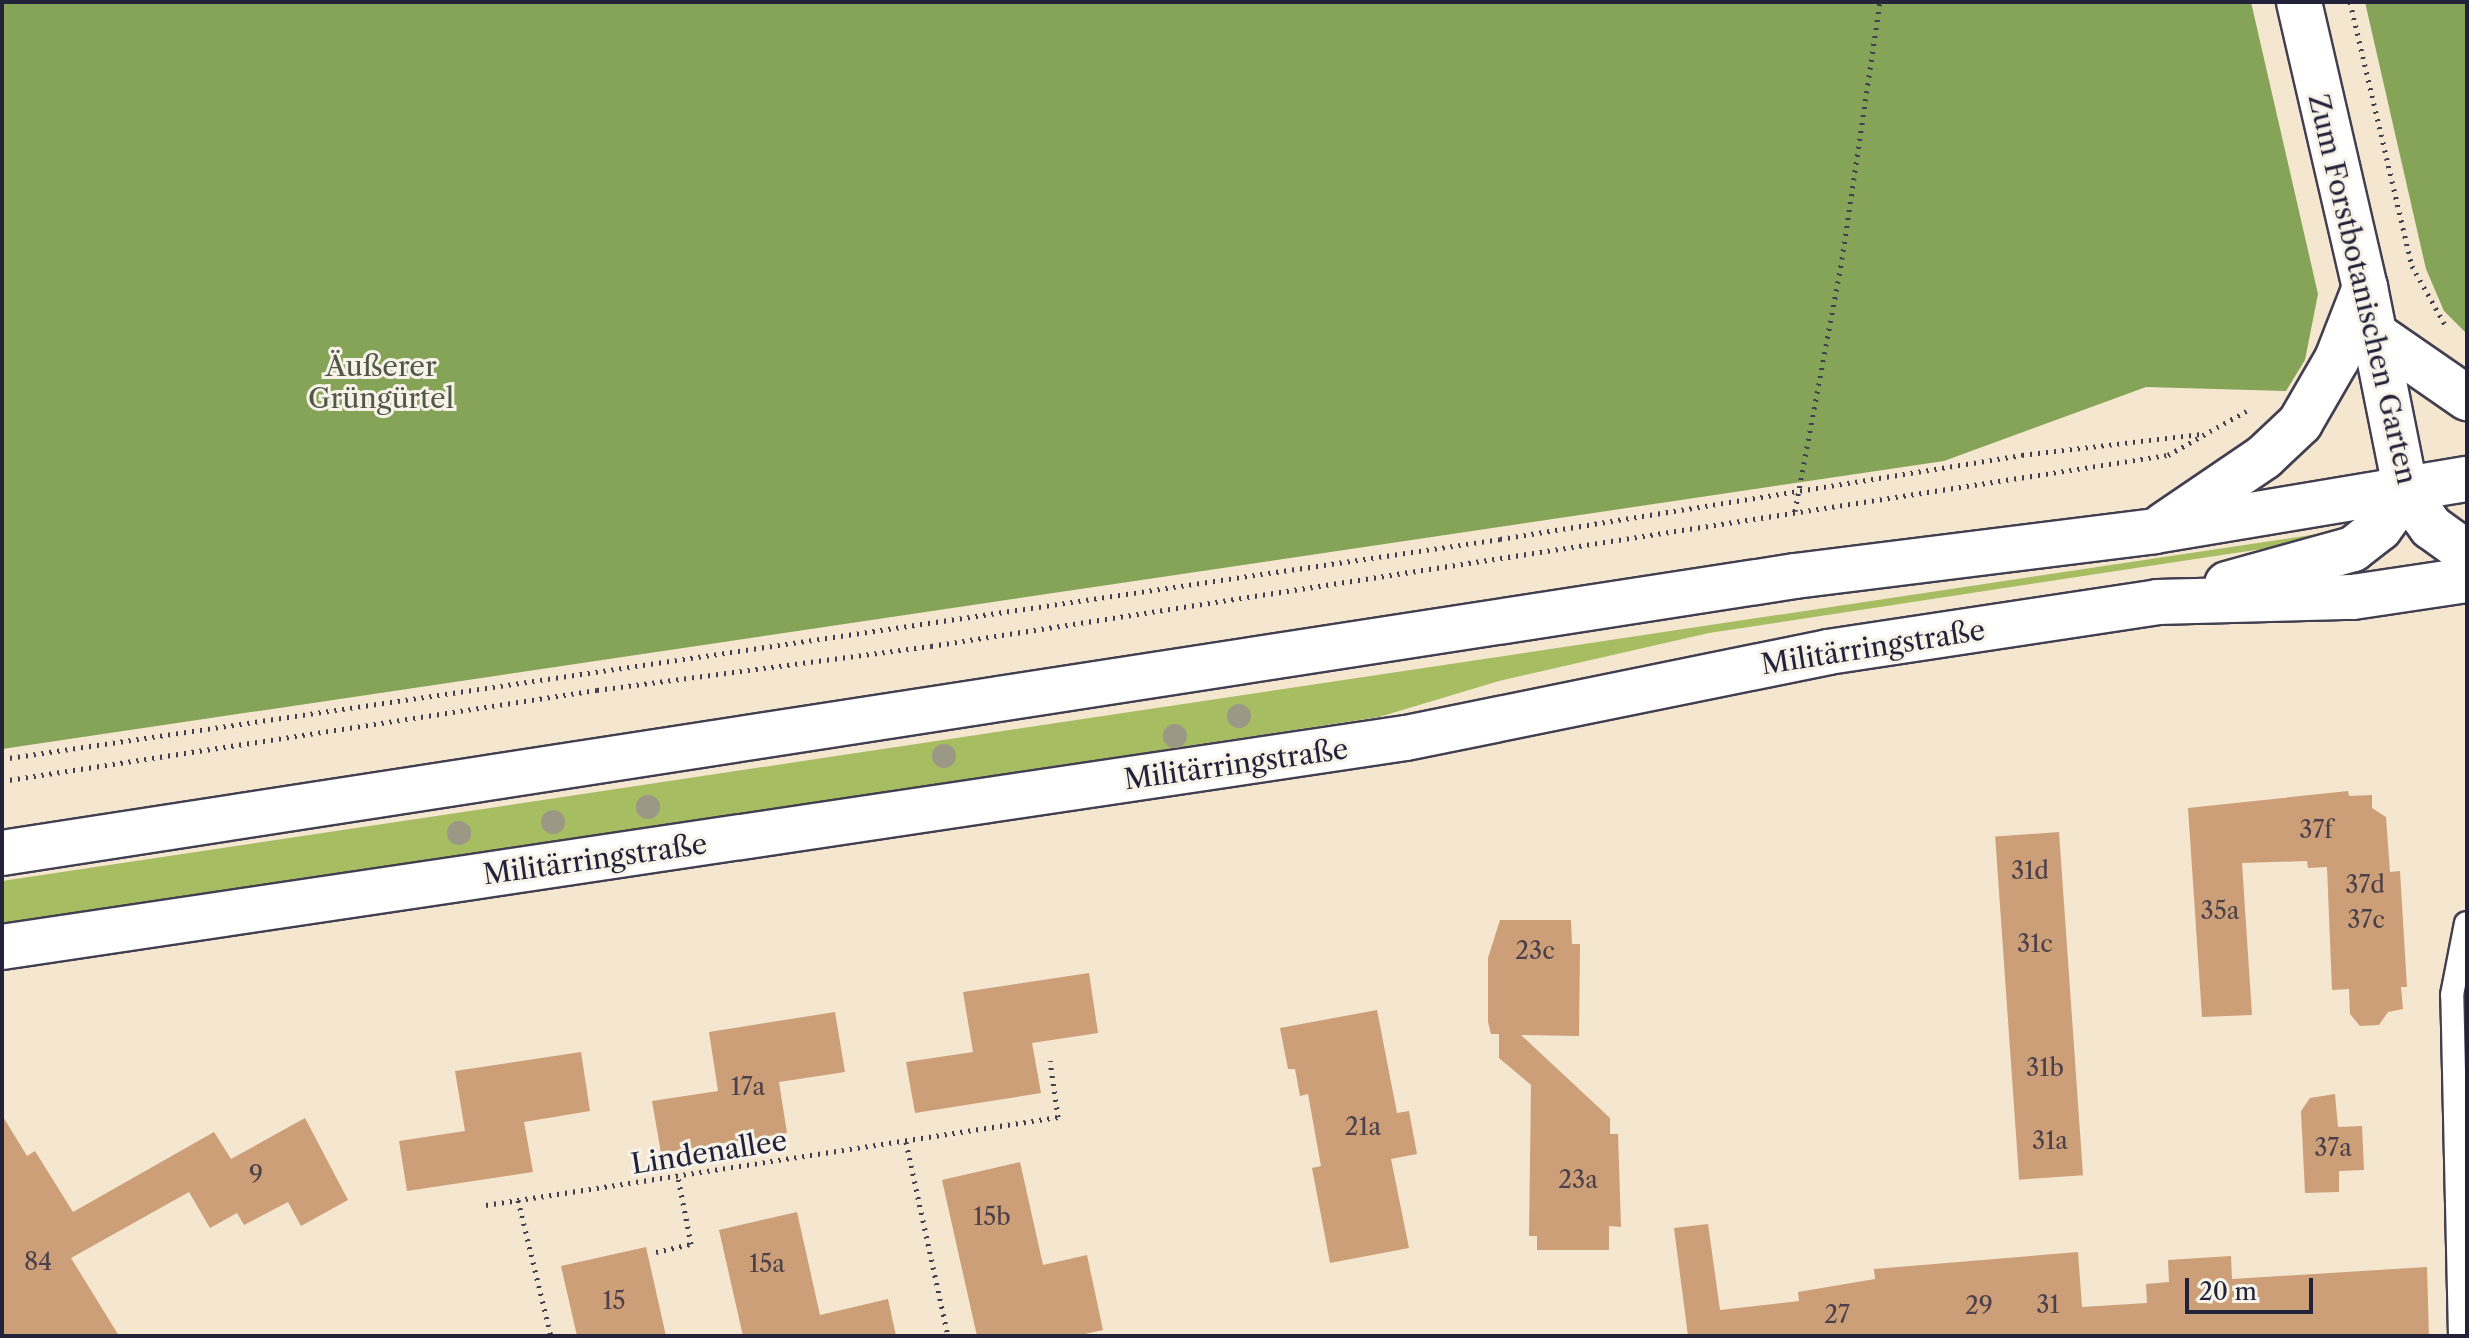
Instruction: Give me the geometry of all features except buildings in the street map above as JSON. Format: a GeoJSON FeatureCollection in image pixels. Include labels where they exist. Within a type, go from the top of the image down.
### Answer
{"type":"FeatureCollection","features":[{"type":"Feature","properties":{"kind":"main road","name":"Zum Forstbotanischen Garten"},"geometry":{"type":"LineString","coordinates":[[2299,2],[2376,335],[2406,492],[2431,527],[2467,553]]}},
{"type":"Feature","properties":{"kind":"main road"},"geometry":{"type":"LineString","coordinates":[[2155,531],[2264,457],[2300,423],[2337,359],[2365,287]]}},
{"type":"Feature","properties":{"kind":"main road"},"geometry":{"type":"LineString","coordinates":[[2376,335],[2467,398]]}},
{"type":"Feature","properties":{"kind":"main road"},"geometry":{"type":"LineString","coordinates":[[2,853],[1795,576],[2155,531],[2406,492],[2467,479]]}},
{"type":"Feature","properties":{"kind":"main road"},"geometry":{"type":"LineString","coordinates":[[2157,602],[2353,549],[2380,528],[2406,492]]}},
{"type":"Feature","properties":{"kind":"main road","name":"Militärringstraße"},"geometry":{"type":"LineString","coordinates":[[2,947],[1406,738],[1828,652],[2157,602],[2353,597],[2467,580]]}},
{"type":"Feature","properties":{"kind":"lane"},"geometry":{"type":"LineString","coordinates":[[2460,1336],[2452,995],[2466,923]]}},
{"type":"Feature","properties":{"kind":"path"},"geometry":{"type":"LineString","coordinates":[[1795,511],[1842,259],[1880,2]]}},
{"type":"Feature","properties":{"kind":"path"},"geometry":{"type":"LineString","coordinates":[[2350,2],[2412,266],[2454,338]]}},
{"type":"Feature","properties":{"kind":"path"},"geometry":{"type":"LineString","coordinates":[[2,759],[1799,491],[2022,455],[2207,433],[2168,455],[962,641],[597,690],[2,781]]}},
{"type":"Feature","properties":{"kind":"path","name":"Lindenallee"},"geometry":{"type":"LineString","coordinates":[[486,1205],[1058,1117],[1050,1061]]}},
{"type":"Feature","properties":{"kind":"path"},"geometry":{"type":"LineString","coordinates":[[906,1142],[948,1336]]}},
{"type":"Feature","properties":{"kind":"path"},"geometry":{"type":"LineString","coordinates":[[656,1252],[691,1244],[678,1177]]}},
{"type":"Feature","properties":{"kind":"path"},"geometry":{"type":"LineString","coordinates":[[518,1200],[551,1336]]}},
{"type":"Feature","properties":{"kind":"green space","name":"Äußerer Grüngürtel"},"geometry":{"type":"Polygon","coordinates":[[[2,2],[2251,2],[2318,294],[2305,360],[2286,391],[2146,387],[1944,461],[2,749],[2,2]]]}},
{"type":"Feature","properties":{"kind":"green space"},"geometry":{"type":"Polygon","coordinates":[[[2365,2],[2467,2],[2467,334],[2444,311],[2426,269],[2365,2]]]}},
{"type":"Feature","properties":{"kind":"green space"},"geometry":{"type":"Polygon","coordinates":[[[2338,531],[2340,537],[1709,633],[1499,681],[1379,717],[2,925],[2,881],[2338,531]]]}}]}
